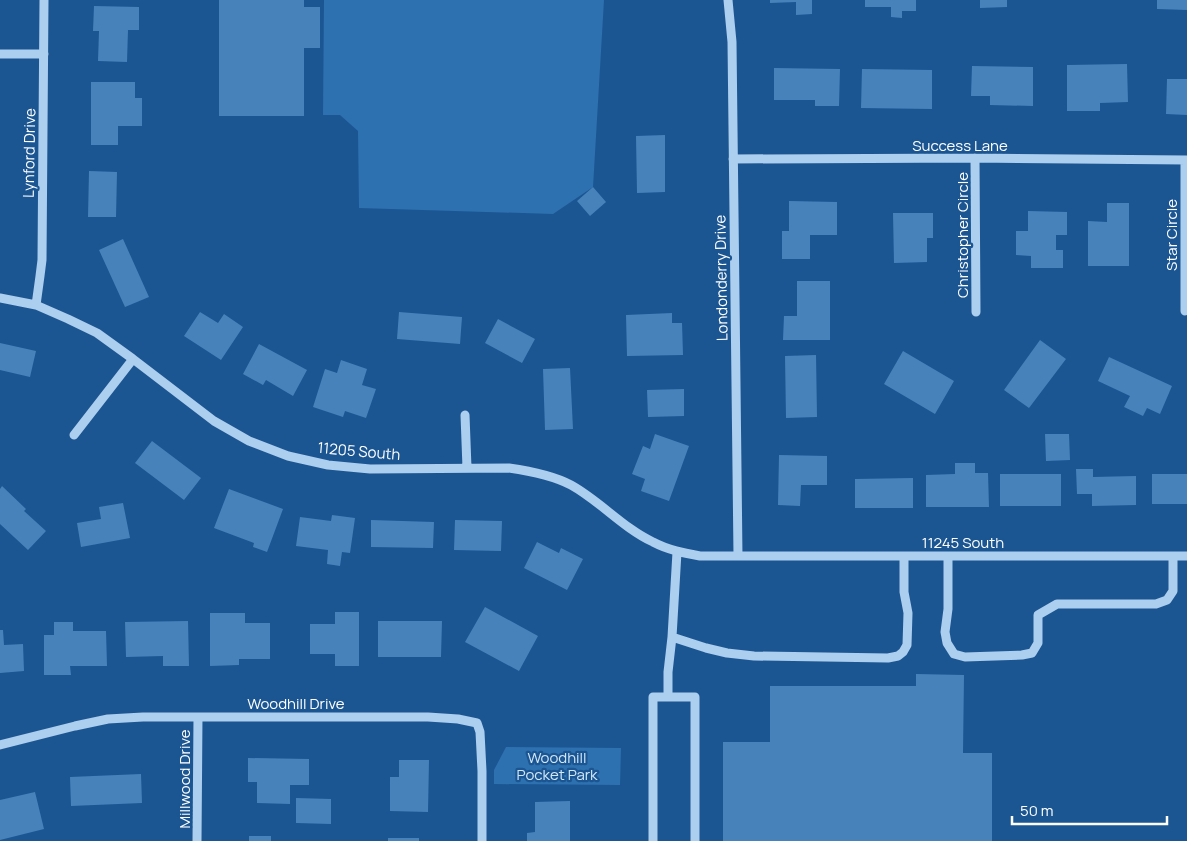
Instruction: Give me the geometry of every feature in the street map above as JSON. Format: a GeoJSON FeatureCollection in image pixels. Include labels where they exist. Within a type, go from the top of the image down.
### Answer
{"type":"FeatureCollection","features":[{"type":"Feature","properties":{"kind":"street","name":"Lynford Drive"},"geometry":{"type":"LineString","coordinates":[[36,305],[42,260],[44,0]]}},
{"type":"Feature","properties":{"kind":"street","name":"Londonderry Drive"},"geometry":{"type":"LineString","coordinates":[[728,0],[732,42],[738,556]]}},
{"type":"Feature","properties":{"kind":"street"},"geometry":{"type":"LineString","coordinates":[[0,54],[44,54]]}},
{"type":"Feature","properties":{"kind":"street","name":"Success Lane"},"geometry":{"type":"LineString","coordinates":[[734,159],[975,158],[1186,160]]}},
{"type":"Feature","properties":{"kind":"street","name":"Christopher Circle"},"geometry":{"type":"LineString","coordinates":[[975,158],[976,312]]}},
{"type":"Feature","properties":{"kind":"street","name":"Star Circle"},"geometry":{"type":"LineString","coordinates":[[1185,311],[1186,160]]}},
{"type":"Feature","properties":{"kind":"street","name":"11205 South"},"geometry":{"type":"LineString","coordinates":[[0,298],[36,305],[97,334],[134,359],[214,421],[249,441],[288,456],[328,465],[370,468],[509,468],[530,471],[551,476],[570,484],[652,542],[677,552],[700,556],[738,556]]}},
{"type":"Feature","properties":{"kind":"street"},"geometry":{"type":"LineString","coordinates":[[74,435],[134,359]]}},
{"type":"Feature","properties":{"kind":"street"},"geometry":{"type":"LineString","coordinates":[[465,415],[467,468]]}},
{"type":"Feature","properties":{"kind":"street"},"geometry":{"type":"LineString","coordinates":[[668,697],[668,672],[677,552]]}},
{"type":"Feature","properties":{"kind":"street","name":"11245 South"},"geometry":{"type":"LineString","coordinates":[[738,556],[1187,556]]}},
{"type":"Feature","properties":{"kind":"street"},"geometry":{"type":"LineString","coordinates":[[672,638],[727,653],[754,656],[888,658],[898,656],[907,645],[908,613],[904,592],[904,556]]}},
{"type":"Feature","properties":{"kind":"street"},"geometry":{"type":"LineString","coordinates":[[948,556],[948,609],[945,632],[947,643],[954,654],[965,657],[1032,653],[1038,643],[1038,615],[1057,604],[1156,604],[1167,600],[1173,591],[1173,556]]}},
{"type":"Feature","properties":{"kind":"street"},"geometry":{"type":"LineString","coordinates":[[653,841],[653,697],[695,697],[695,841]]}},
{"type":"Feature","properties":{"kind":"street","name":"Woodhill Drive"},"geometry":{"type":"LineString","coordinates":[[0,745],[108,719],[143,716],[428,717],[458,719],[477,723],[480,732],[482,841]]}},
{"type":"Feature","properties":{"kind":"street","name":"Millwood Drive"},"geometry":{"type":"LineString","coordinates":[[197,841],[198,717]]}},
{"type":"Feature","properties":{"kind":"green space"},"geometry":{"type":"Polygon","coordinates":[[[324,0],[604,0],[593,187],[553,214],[359,208],[358,131],[340,115],[323,115],[324,0]]]}},
{"type":"Feature","properties":{"kind":"green space","name":"Woodhill Pocket Park"},"geometry":{"type":"Polygon","coordinates":[[[506,747],[621,748],[620,785],[494,784],[494,770],[506,747]]]}},
{"type":"Feature","properties":{"kind":"building"},"geometry":{"type":"Polygon","coordinates":[[[219,0],[304,0],[304,7],[320,7],[320,48],[304,48],[304,116],[219,116],[219,0]]]}},
{"type":"Feature","properties":{"kind":"building"},"geometry":{"type":"Polygon","coordinates":[[[770,0],[812,0],[812,14],[796,15],[796,2],[770,3],[770,0]]]}},
{"type":"Feature","properties":{"kind":"building"},"geometry":{"type":"Polygon","coordinates":[[[865,0],[916,0],[916,11],[902,11],[902,18],[891,17],[891,7],[865,7],[865,0]]]}},
{"type":"Feature","properties":{"kind":"building"},"geometry":{"type":"Polygon","coordinates":[[[980,0],[1007,0],[1007,7],[980,8],[980,0]]]}},
{"type":"Feature","properties":{"kind":"building"},"geometry":{"type":"Polygon","coordinates":[[[1157,0],[1187,0],[1187,10],[1157,9],[1157,0]]]}},
{"type":"Feature","properties":{"kind":"building"},"geometry":{"type":"Polygon","coordinates":[[[94,6],[139,7],[139,30],[128,30],[127,62],[98,61],[99,31],[93,31],[94,6]]]}},
{"type":"Feature","properties":{"kind":"building"},"geometry":{"type":"Polygon","coordinates":[[[1127,64],[1128,102],[1100,103],[1100,111],[1067,111],[1067,65],[1127,64]]]}},
{"type":"Feature","properties":{"kind":"building"},"geometry":{"type":"Polygon","coordinates":[[[972,66],[1033,67],[1033,106],[990,105],[990,96],[971,96],[972,66]]]}},
{"type":"Feature","properties":{"kind":"building"},"geometry":{"type":"Polygon","coordinates":[[[774,68],[840,69],[839,106],[815,106],[815,100],[774,100],[774,68]]]}},
{"type":"Feature","properties":{"kind":"building"},"geometry":{"type":"Polygon","coordinates":[[[862,69],[932,70],[932,109],[861,108],[862,69]]]}},
{"type":"Feature","properties":{"kind":"building"},"geometry":{"type":"Polygon","coordinates":[[[1167,79],[1187,79],[1187,115],[1166,114],[1167,79]]]}},
{"type":"Feature","properties":{"kind":"building"},"geometry":{"type":"Polygon","coordinates":[[[91,82],[135,82],[135,98],[142,98],[142,126],[118,126],[118,145],[91,145],[91,82]]]}},
{"type":"Feature","properties":{"kind":"building"},"geometry":{"type":"Polygon","coordinates":[[[665,135],[665,192],[637,193],[636,136],[665,135]]]}},
{"type":"Feature","properties":{"kind":"building"},"geometry":{"type":"Polygon","coordinates":[[[89,171],[117,172],[116,217],[88,217],[89,171]]]}},
{"type":"Feature","properties":{"kind":"building"},"geometry":{"type":"Polygon","coordinates":[[[593,187],[606,202],[590,216],[577,201],[593,187]]]}},
{"type":"Feature","properties":{"kind":"building"},"geometry":{"type":"Polygon","coordinates":[[[789,201],[837,202],[837,235],[810,235],[810,259],[782,259],[782,231],[789,231],[789,201]]]}},
{"type":"Feature","properties":{"kind":"building"},"geometry":{"type":"Polygon","coordinates":[[[1107,203],[1129,203],[1129,266],[1088,266],[1088,221],[1107,222],[1107,203]]]}},
{"type":"Feature","properties":{"kind":"building"},"geometry":{"type":"Polygon","coordinates":[[[1028,211],[1067,212],[1067,235],[1056,235],[1056,250],[1063,250],[1063,268],[1031,268],[1031,256],[1016,255],[1016,231],[1028,231],[1028,211]]]}},
{"type":"Feature","properties":{"kind":"building"},"geometry":{"type":"Polygon","coordinates":[[[893,213],[933,213],[933,238],[927,238],[927,262],[894,263],[893,213]]]}},
{"type":"Feature","properties":{"kind":"building"},"geometry":{"type":"Polygon","coordinates":[[[123,239],[149,297],[125,307],[99,250],[123,239]]]}},
{"type":"Feature","properties":{"kind":"building"},"geometry":{"type":"Polygon","coordinates":[[[797,281],[830,281],[830,340],[783,340],[784,316],[797,316],[797,281]]]}},
{"type":"Feature","properties":{"kind":"building"},"geometry":{"type":"Polygon","coordinates":[[[200,312],[218,323],[224,314],[243,327],[221,360],[184,336],[200,312]]]}},
{"type":"Feature","properties":{"kind":"building"},"geometry":{"type":"Polygon","coordinates":[[[399,312],[462,317],[460,344],[397,339],[399,312]]]}},
{"type":"Feature","properties":{"kind":"building"},"geometry":{"type":"Polygon","coordinates":[[[672,313],[672,323],[682,323],[683,355],[627,356],[626,315],[672,313]]]}},
{"type":"Feature","properties":{"kind":"building"},"geometry":{"type":"Polygon","coordinates":[[[498,319],[535,339],[522,363],[485,343],[498,319]]]}},
{"type":"Feature","properties":{"kind":"building"},"geometry":{"type":"Polygon","coordinates":[[[1040,340],[1066,359],[1029,408],[1004,390],[1040,340]]]}},
{"type":"Feature","properties":{"kind":"building"},"geometry":{"type":"Polygon","coordinates":[[[0,343],[36,351],[30,377],[0,370],[0,343]]]}},
{"type":"Feature","properties":{"kind":"building"},"geometry":{"type":"Polygon","coordinates":[[[259,344],[307,370],[293,396],[266,380],[263,385],[243,374],[259,344]]]}},
{"type":"Feature","properties":{"kind":"building"},"geometry":{"type":"Polygon","coordinates":[[[903,351],[954,381],[935,414],[884,384],[903,351]]]}},
{"type":"Feature","properties":{"kind":"building"},"geometry":{"type":"Polygon","coordinates":[[[816,355],[817,417],[786,418],[785,356],[816,355]]]}},
{"type":"Feature","properties":{"kind":"building"},"geometry":{"type":"Polygon","coordinates":[[[1109,357],[1172,386],[1160,414],[1147,408],[1143,416],[1124,407],[1130,396],[1098,381],[1109,357]]]}},
{"type":"Feature","properties":{"kind":"building"},"geometry":{"type":"Polygon","coordinates":[[[341,360],[367,369],[362,385],[376,389],[366,418],[345,411],[343,417],[313,407],[325,369],[337,373],[341,360]]]}},
{"type":"Feature","properties":{"kind":"building"},"geometry":{"type":"Polygon","coordinates":[[[570,368],[573,429],[545,430],[543,369],[570,368]]]}},
{"type":"Feature","properties":{"kind":"building"},"geometry":{"type":"Polygon","coordinates":[[[684,389],[684,416],[648,417],[647,390],[684,389]]]}},
{"type":"Feature","properties":{"kind":"building"},"geometry":{"type":"Polygon","coordinates":[[[655,434],[689,446],[669,501],[641,491],[645,479],[632,474],[643,446],[650,449],[655,434]]]}},
{"type":"Feature","properties":{"kind":"building"},"geometry":{"type":"Polygon","coordinates":[[[1045,434],[1069,434],[1070,460],[1046,461],[1045,434]]]}},
{"type":"Feature","properties":{"kind":"building"},"geometry":{"type":"Polygon","coordinates":[[[152,441],[201,478],[184,500],[135,463],[152,441]]]}},
{"type":"Feature","properties":{"kind":"building"},"geometry":{"type":"Polygon","coordinates":[[[779,455],[827,456],[827,485],[801,485],[800,506],[778,505],[779,455]]]}},
{"type":"Feature","properties":{"kind":"building"},"geometry":{"type":"Polygon","coordinates":[[[955,463],[975,463],[975,473],[988,473],[989,507],[926,507],[926,475],[955,474],[955,463]]]}},
{"type":"Feature","properties":{"kind":"building"},"geometry":{"type":"Polygon","coordinates":[[[1076,469],[1093,469],[1093,477],[1136,476],[1136,505],[1092,506],[1092,494],[1077,494],[1076,469]]]}},
{"type":"Feature","properties":{"kind":"building"},"geometry":{"type":"Polygon","coordinates":[[[1000,474],[1061,474],[1061,506],[1000,506],[1000,474]]]}},
{"type":"Feature","properties":{"kind":"building"},"geometry":{"type":"Polygon","coordinates":[[[1152,474],[1187,474],[1187,504],[1152,504],[1152,474]]]}},
{"type":"Feature","properties":{"kind":"building"},"geometry":{"type":"Polygon","coordinates":[[[913,478],[913,508],[855,508],[855,479],[913,478]]]}},
{"type":"Feature","properties":{"kind":"building"},"geometry":{"type":"Polygon","coordinates":[[[2,486],[26,509],[24,511],[46,531],[28,550],[0,524],[0,489],[2,486]]]}},
{"type":"Feature","properties":{"kind":"building"},"geometry":{"type":"Polygon","coordinates":[[[229,489],[283,509],[267,552],[253,547],[254,543],[214,528],[229,489]]]}},
{"type":"Feature","properties":{"kind":"building"},"geometry":{"type":"Polygon","coordinates":[[[123,503],[130,538],[81,547],[77,523],[101,519],[99,507],[123,503]]]}},
{"type":"Feature","properties":{"kind":"building"},"geometry":{"type":"Polygon","coordinates":[[[332,515],[355,518],[350,553],[342,552],[340,566],[327,564],[328,550],[296,546],[300,517],[331,521],[332,515]]]}},
{"type":"Feature","properties":{"kind":"building"},"geometry":{"type":"Polygon","coordinates":[[[371,520],[434,522],[433,548],[371,547],[371,520]]]}},
{"type":"Feature","properties":{"kind":"building"},"geometry":{"type":"Polygon","coordinates":[[[455,520],[502,521],[501,551],[454,550],[455,520]]]}},
{"type":"Feature","properties":{"kind":"building"},"geometry":{"type":"Polygon","coordinates":[[[537,542],[559,553],[561,548],[583,559],[567,590],[524,568],[537,542]]]}},
{"type":"Feature","properties":{"kind":"building"},"geometry":{"type":"Polygon","coordinates":[[[485,607],[538,636],[519,671],[465,642],[485,607]]]}},
{"type":"Feature","properties":{"kind":"building"},"geometry":{"type":"Polygon","coordinates":[[[335,612],[359,612],[359,666],[335,666],[335,654],[310,654],[310,624],[335,624],[335,612]]]}},
{"type":"Feature","properties":{"kind":"building"},"geometry":{"type":"Polygon","coordinates":[[[210,613],[245,613],[245,623],[270,623],[270,659],[239,659],[239,665],[210,666],[210,613]]]}},
{"type":"Feature","properties":{"kind":"building"},"geometry":{"type":"Polygon","coordinates":[[[188,621],[189,666],[163,666],[163,656],[126,657],[125,622],[188,621]]]}},
{"type":"Feature","properties":{"kind":"building"},"geometry":{"type":"Polygon","coordinates":[[[378,621],[442,621],[441,657],[378,657],[378,621]]]}},
{"type":"Feature","properties":{"kind":"building"},"geometry":{"type":"Polygon","coordinates":[[[54,622],[73,622],[73,631],[106,631],[107,666],[70,666],[71,675],[44,675],[44,635],[54,635],[54,622]]]}},
{"type":"Feature","properties":{"kind":"building"},"geometry":{"type":"Polygon","coordinates":[[[0,630],[3,630],[4,645],[23,644],[24,671],[0,673],[0,630]]]}},
{"type":"Feature","properties":{"kind":"building"},"geometry":{"type":"Polygon","coordinates":[[[916,674],[964,675],[963,753],[992,753],[992,841],[723,841],[723,742],[770,742],[770,686],[916,686],[916,674]]]}},
{"type":"Feature","properties":{"kind":"building"},"geometry":{"type":"Polygon","coordinates":[[[248,758],[309,759],[309,785],[290,785],[290,804],[257,803],[257,782],[248,782],[248,758]]]}},
{"type":"Feature","properties":{"kind":"building"},"geometry":{"type":"Polygon","coordinates":[[[399,760],[429,760],[428,812],[390,811],[390,777],[399,777],[399,760]]]}},
{"type":"Feature","properties":{"kind":"building"},"geometry":{"type":"Polygon","coordinates":[[[141,774],[142,803],[71,806],[70,777],[141,774]]]}},
{"type":"Feature","properties":{"kind":"building"},"geometry":{"type":"Polygon","coordinates":[[[35,792],[44,829],[0,840],[0,800],[35,792]]]}},
{"type":"Feature","properties":{"kind":"building"},"geometry":{"type":"Polygon","coordinates":[[[296,798],[331,799],[331,824],[296,823],[296,798]]]}},
{"type":"Feature","properties":{"kind":"building"},"geometry":{"type":"Polygon","coordinates":[[[570,801],[570,841],[527,841],[527,833],[535,832],[535,802],[570,801]]]}},
{"type":"Feature","properties":{"kind":"building"},"geometry":{"type":"Polygon","coordinates":[[[249,836],[271,836],[271,841],[249,841],[249,836]]]}},
{"type":"Feature","properties":{"kind":"building"},"geometry":{"type":"Polygon","coordinates":[[[388,838],[419,838],[419,841],[388,841],[388,838]]]}}]}
